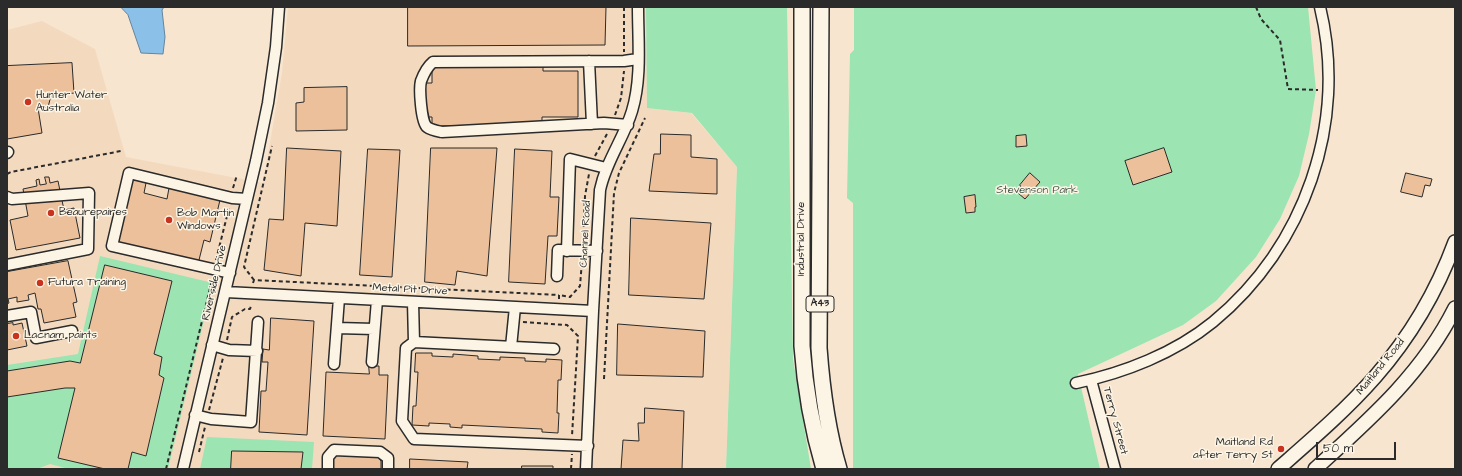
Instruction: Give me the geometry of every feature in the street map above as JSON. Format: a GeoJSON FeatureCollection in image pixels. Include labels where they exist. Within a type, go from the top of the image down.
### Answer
{"type":"FeatureCollection","features":[{"type":"Feature","properties":{"kind":"highway"},"geometry":{"type":"LineString","coordinates":[[799,7],[802,36]]}},
{"type":"Feature","properties":{"kind":"highway","name":"Industrial Drive"},"geometry":{"type":"LineString","coordinates":[[802,7],[802,346],[805,386],[811,418],[824,469]]}},
{"type":"Feature","properties":{"kind":"highway","name":"Industrial Drive"},"geometry":{"type":"LineString","coordinates":[[821,7],[819,348],[827,420],[839,469]]}},
{"type":"Feature","properties":{"kind":"main road","name":"Maitland Road"},"geometry":{"type":"LineString","coordinates":[[1278,469],[1349,404],[1375,377],[1397,348],[1435,288],[1455,242]]}},
{"type":"Feature","properties":{"kind":"main road"},"geometry":{"type":"LineString","coordinates":[[1315,469],[1366,423],[1395,394],[1419,365],[1446,326],[1455,308]]}},
{"type":"Feature","properties":{"kind":"street","name":"Riverside Drive"},"geometry":{"type":"LineString","coordinates":[[183,469],[226,292],[268,103],[276,47],[279,7]]}},
{"type":"Feature","properties":{"kind":"street","name":"Channel Road"},"geometry":{"type":"LineString","coordinates":[[586,469],[600,190],[606,168],[628,125],[637,92],[638,7]]}},
{"type":"Feature","properties":{"kind":"street"},"geometry":{"type":"LineString","coordinates":[[1076,383],[1126,370],[1185,340],[1212,322],[1259,275],[1280,247],[1295,221],[1309,188],[1319,157],[1325,120],[1327,90],[1326,37],[1320,7]]}},
{"type":"Feature","properties":{"kind":"street"},"geometry":{"type":"LineString","coordinates":[[628,125],[592,124],[442,132],[433,130],[426,126],[422,117],[421,82],[428,67],[433,62],[589,61],[638,59]]}},
{"type":"Feature","properties":{"kind":"street"},"geometry":{"type":"LineString","coordinates":[[589,61],[592,124]]}},
{"type":"Feature","properties":{"kind":"street"},"geometry":{"type":"LineString","coordinates":[[567,251],[570,159],[606,168]]}},
{"type":"Feature","properties":{"kind":"street"},"geometry":{"type":"LineString","coordinates":[[230,273],[112,246],[129,173],[231,198],[247,199]]}},
{"type":"Feature","properties":{"kind":"street"},"geometry":{"type":"LineString","coordinates":[[7,197],[12,198],[89,193],[88,249],[9,265],[7,254]]}},
{"type":"Feature","properties":{"kind":"street"},"geometry":{"type":"LineString","coordinates":[[557,276],[558,250],[597,251]]}},
{"type":"Feature","properties":{"kind":"street","name":"Metal Pit Drive"},"geometry":{"type":"LineString","coordinates":[[226,292],[593,311]]}},
{"type":"Feature","properties":{"kind":"street"},"geometry":{"type":"LineString","coordinates":[[334,364],[339,298]]}},
{"type":"Feature","properties":{"kind":"street"},"geometry":{"type":"LineString","coordinates":[[372,362],[377,300]]}},
{"type":"Feature","properties":{"kind":"street"},"geometry":{"type":"LineString","coordinates":[[413,302],[414,342]]}},
{"type":"Feature","properties":{"kind":"street"},"geometry":{"type":"LineString","coordinates":[[511,347],[515,307]]}},
{"type":"Feature","properties":{"kind":"street"},"geometry":{"type":"LineString","coordinates":[[7,316],[31,312],[36,338],[72,331]]}},
{"type":"Feature","properties":{"kind":"street"},"geometry":{"type":"LineString","coordinates":[[195,415],[207,418],[251,422],[258,322]]}},
{"type":"Feature","properties":{"kind":"street"},"geometry":{"type":"LineString","coordinates":[[337,328],[374,329]]}},
{"type":"Feature","properties":{"kind":"street"},"geometry":{"type":"LineString","coordinates":[[554,349],[414,342],[406,348],[402,421],[414,439],[588,446]]}},
{"type":"Feature","properties":{"kind":"street"},"geometry":{"type":"LineString","coordinates":[[212,345],[225,349],[257,351]]}},
{"type":"Feature","properties":{"kind":"street","name":"Terry Street"},"geometry":{"type":"LineString","coordinates":[[1091,380],[1115,469]]}},
{"type":"Feature","properties":{"kind":"street"},"geometry":{"type":"LineString","coordinates":[[328,469],[328,457],[334,450],[380,452],[388,458],[388,469]]}},
{"type":"Feature","properties":{"kind":"path"},"geometry":{"type":"LineString","coordinates":[[1256,7],[1261,19],[1280,40],[1288,89],[1327,90]]}},
{"type":"Feature","properties":{"kind":"path"},"geometry":{"type":"LineString","coordinates":[[604,379],[608,274],[615,185],[645,118]]}},
{"type":"Feature","properties":{"kind":"path"},"geometry":{"type":"LineString","coordinates":[[272,146],[244,267],[254,282],[559,296]]}},
{"type":"Feature","properties":{"kind":"path"},"geometry":{"type":"LineString","coordinates":[[7,174],[121,150]]}},
{"type":"Feature","properties":{"kind":"path"},"geometry":{"type":"LineString","coordinates":[[166,469],[236,175]]}},
{"type":"Feature","properties":{"kind":"path"},"geometry":{"type":"LineString","coordinates":[[198,455],[232,317],[245,309],[250,309],[251,306]]}},
{"type":"Feature","properties":{"kind":"path"},"geometry":{"type":"LineString","coordinates":[[513,322],[558,323],[567,325],[578,336],[571,469]]}},
{"type":"Feature","properties":{"kind":"shaded area"},"geometry":{"type":"Polygon","coordinates":[[[288,7],[646,7],[647,108],[691,113],[737,167],[726,469],[7,469],[7,30],[42,21],[95,49],[126,157],[263,183],[282,73],[288,7]]]}},
{"type":"Feature","properties":{"kind":"green space"},"geometry":{"type":"Polygon","coordinates":[[[646,7],[787,7],[793,359],[811,469],[726,469],[737,167],[692,113],[647,108],[646,7]]]}},
{"type":"Feature","properties":{"kind":"green space","name":"Stevenson Park"},"geometry":{"type":"Polygon","coordinates":[[[854,7],[1308,7],[1316,90],[1309,134],[1299,176],[1280,219],[1256,257],[1216,301],[1183,325],[1078,374],[1100,469],[853,469],[853,203],[847,198],[850,54],[854,50],[854,7]]]}},
{"type":"Feature","properties":{"kind":"green space"},"geometry":{"type":"Polygon","coordinates":[[[100,256],[213,283],[168,469],[69,469],[50,464],[37,469],[7,469],[7,365],[78,354],[100,256]]]}},
{"type":"Feature","properties":{"kind":"green space"},"geometry":{"type":"Polygon","coordinates":[[[207,437],[314,442],[312,469],[200,469],[207,437]]]}},
{"type":"Feature","properties":{"kind":"water"},"geometry":{"type":"Polygon","coordinates":[[[121,7],[164,7],[162,10],[165,37],[163,54],[141,53],[128,15],[121,7]]]}},
{"type":"Feature","properties":{"kind":"building"},"geometry":{"type":"Polygon","coordinates":[[[408,7],[606,7],[605,45],[408,46],[408,7]]]}},
{"type":"Feature","properties":{"kind":"building"},"geometry":{"type":"Polygon","coordinates":[[[543,60],[543,71],[578,71],[578,117],[542,117],[542,125],[432,126],[432,117],[423,117],[422,83],[432,83],[432,61],[543,60]]]}},
{"type":"Feature","properties":{"kind":"building","name":"Hunter Water Australia"},"geometry":{"type":"Polygon","coordinates":[[[72,63],[74,93],[51,96],[48,107],[38,108],[42,133],[7,139],[7,66],[72,63]]]}},
{"type":"Feature","properties":{"kind":"building"},"geometry":{"type":"Polygon","coordinates":[[[347,87],[347,130],[296,131],[296,103],[304,102],[304,88],[347,87]]]}},
{"type":"Feature","properties":{"kind":"building"},"geometry":{"type":"Polygon","coordinates":[[[661,134],[691,135],[691,157],[717,159],[717,194],[649,191],[654,154],[660,154],[661,134]]]}},
{"type":"Feature","properties":{"kind":"building"},"geometry":{"type":"Polygon","coordinates":[[[1026,135],[1027,146],[1016,147],[1016,136],[1026,135]]]}},
{"type":"Feature","properties":{"kind":"building"},"geometry":{"type":"Polygon","coordinates":[[[287,148],[341,151],[337,226],[305,223],[301,276],[264,270],[269,219],[283,220],[287,148]]]}},
{"type":"Feature","properties":{"kind":"building"},"geometry":{"type":"Polygon","coordinates":[[[431,148],[497,148],[487,276],[457,271],[455,285],[425,282],[431,148]]]}},
{"type":"Feature","properties":{"kind":"building"},"geometry":{"type":"Polygon","coordinates":[[[1164,148],[1172,172],[1133,185],[1125,161],[1164,148]]]}},
{"type":"Feature","properties":{"kind":"building"},"geometry":{"type":"Polygon","coordinates":[[[368,149],[400,150],[392,277],[360,275],[368,149]]]}},
{"type":"Feature","properties":{"kind":"building"},"geometry":{"type":"Polygon","coordinates":[[[515,149],[552,151],[550,197],[559,197],[557,236],[548,236],[545,284],[509,282],[515,149]]]}},
{"type":"Feature","properties":{"kind":"building"},"geometry":{"type":"Polygon","coordinates":[[[1030,173],[1040,182],[1025,199],[1018,193],[1021,190],[1020,185],[1030,173]]]}},
{"type":"Feature","properties":{"kind":"building"},"geometry":{"type":"Polygon","coordinates":[[[1406,173],[1432,179],[1430,186],[1425,185],[1422,197],[1401,192],[1406,173]]]}},
{"type":"Feature","properties":{"kind":"building","name":"Beaurepaires"},"geometry":{"type":"Polygon","coordinates":[[[45,177],[49,177],[50,183],[58,181],[64,210],[74,208],[80,238],[16,250],[10,220],[28,216],[23,189],[37,186],[36,180],[39,179],[40,185],[46,184],[45,177]]]}},
{"type":"Feature","properties":{"kind":"building","name":"Bob Martin Windows"},"geometry":{"type":"Polygon","coordinates":[[[133,179],[146,183],[144,193],[167,199],[169,188],[220,200],[210,242],[204,240],[198,264],[118,244],[133,179]]]}},
{"type":"Feature","properties":{"kind":"building"},"geometry":{"type":"Polygon","coordinates":[[[975,195],[975,212],[966,213],[964,197],[975,195]]]}},
{"type":"Feature","properties":{"kind":"building"},"geometry":{"type":"Polygon","coordinates":[[[631,218],[711,223],[704,299],[629,295],[631,218]]]}},
{"type":"Feature","properties":{"kind":"building","name":"Futura Training"},"geometry":{"type":"Polygon","coordinates":[[[68,261],[77,302],[73,303],[76,317],[44,323],[41,309],[38,309],[35,293],[28,295],[29,300],[17,302],[17,297],[8,299],[9,303],[7,304],[7,272],[68,261]]]}},
{"type":"Feature","properties":{"kind":"building"},"geometry":{"type":"Polygon","coordinates":[[[105,265],[172,281],[154,354],[162,357],[159,375],[164,378],[146,456],[132,452],[128,469],[105,469],[58,458],[75,388],[65,388],[7,397],[7,371],[70,361],[80,363],[105,265]]]}},
{"type":"Feature","properties":{"kind":"building"},"geometry":{"type":"Polygon","coordinates":[[[271,318],[314,321],[307,435],[259,432],[261,391],[266,391],[268,362],[262,362],[263,349],[269,350],[271,318]]]}},
{"type":"Feature","properties":{"kind":"building","name":"Lacnam paints"},"geometry":{"type":"Polygon","coordinates":[[[13,323],[13,325],[22,323],[27,346],[7,350],[7,324],[13,323]]]}},
{"type":"Feature","properties":{"kind":"building"},"geometry":{"type":"Polygon","coordinates":[[[618,324],[705,331],[703,377],[617,375],[618,324]]]}},
{"type":"Feature","properties":{"kind":"building"},"geometry":{"type":"Polygon","coordinates":[[[416,353],[432,353],[432,356],[453,357],[453,354],[478,356],[478,359],[500,360],[500,357],[525,358],[525,361],[546,362],[546,359],[562,360],[561,380],[558,380],[558,433],[542,432],[542,429],[462,425],[462,428],[450,427],[450,424],[429,423],[429,426],[412,425],[413,406],[416,406],[418,372],[415,372],[416,353]]]}},
{"type":"Feature","properties":{"kind":"building"},"geometry":{"type":"Polygon","coordinates":[[[369,366],[379,366],[379,375],[388,375],[385,439],[323,436],[326,372],[369,374],[369,366]]]}},
{"type":"Feature","properties":{"kind":"building"},"geometry":{"type":"Polygon","coordinates":[[[645,408],[684,411],[682,469],[621,469],[623,440],[639,441],[638,423],[644,423],[645,408]]]}},
{"type":"Feature","properties":{"kind":"building"},"geometry":{"type":"Polygon","coordinates":[[[232,451],[303,452],[301,469],[231,469],[232,451]]]}},
{"type":"Feature","properties":{"kind":"building"},"geometry":{"type":"Polygon","coordinates":[[[338,454],[377,456],[381,461],[381,469],[332,469],[333,458],[338,454]]]}},
{"type":"Feature","properties":{"kind":"building"},"geometry":{"type":"Polygon","coordinates":[[[410,459],[468,462],[467,469],[410,469],[410,459]]]}},
{"type":"Feature","properties":{"kind":"building"},"geometry":{"type":"Polygon","coordinates":[[[522,466],[553,466],[553,469],[522,469],[522,466]]]}},
{"type":"Feature","properties":{"kind":"place","name":"Hunter Water Australia"},"geometry":{"type":"Point","coordinates":[28,102]}},
{"type":"Feature","properties":{"kind":"place","name":"Beaurepaires"},"geometry":{"type":"Point","coordinates":[51,213]}},
{"type":"Feature","properties":{"kind":"place","name":"Bob Martin Windows"},"geometry":{"type":"Point","coordinates":[169,220]}},
{"type":"Feature","properties":{"kind":"place","name":"Futura Training"},"geometry":{"type":"Point","coordinates":[40,283]}},
{"type":"Feature","properties":{"kind":"place","name":"Lacnam paints"},"geometry":{"type":"Point","coordinates":[16,336]}},
{"type":"Feature","properties":{"kind":"place","name":"Maitland Rd after Terry St"},"geometry":{"type":"Point","coordinates":[1281,449]}}]}
